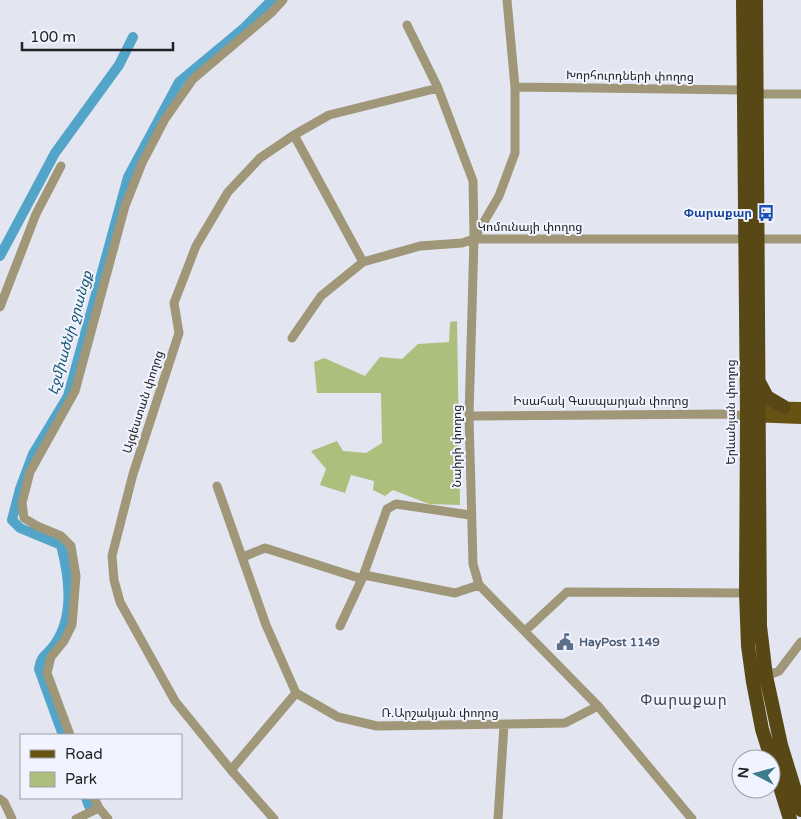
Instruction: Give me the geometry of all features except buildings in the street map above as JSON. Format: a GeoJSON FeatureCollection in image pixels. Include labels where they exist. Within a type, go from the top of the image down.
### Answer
{"type":"FeatureCollection","features":[{"type":"Feature","properties":{"kind":"highway","name":"Երևանյան փողոց"},"geometry":{"type":"LineString","coordinates":[[743,0],[750,92],[751,239],[746,593],[748,646],[762,729],[790,819]]}},
{"type":"Feature","properties":{"kind":"highway","name":"Երևանյան փողոց"},"geometry":{"type":"LineString","coordinates":[[750,92],[756,0]]}},
{"type":"Feature","properties":{"kind":"highway","name":"Երևանյան փողոց"},"geometry":{"type":"LineString","coordinates":[[751,239],[757,377],[748,413],[760,626],[766,676],[780,745],[801,810]]}},
{"type":"Feature","properties":{"kind":"highway"},"geometry":{"type":"LineString","coordinates":[[757,377],[767,397],[784,407]]}},
{"type":"Feature","properties":{"kind":"main road","name":"Իսահակ Գասպարյան փողոց"},"geometry":{"type":"LineString","coordinates":[[748,413],[784,407],[801,408]]}},
{"type":"Feature","properties":{"kind":"main road","name":"Իսահակ Գասպարյան փողոց"},"geometry":{"type":"LineString","coordinates":[[748,413],[801,418]]}},
{"type":"Feature","properties":{"kind":"street"},"geometry":{"type":"LineString","coordinates":[[70,734],[47,673],[51,657],[64,641],[72,625],[76,576],[71,546],[61,536],[37,526],[24,518],[22,504],[30,472],[76,390],[125,206],[142,163],[165,119],[193,79],[272,12],[283,0]]}},
{"type":"Feature","properties":{"kind":"street","name":"Նաիրի փողոց"},"geometry":{"type":"LineString","coordinates":[[507,0],[515,87],[515,153],[499,196],[474,239],[469,416],[470,515],[473,564],[480,585],[598,706],[692,819]]}},
{"type":"Feature","properties":{"kind":"street"},"geometry":{"type":"LineString","coordinates":[[407,26],[438,88],[473,182],[474,239]]}},
{"type":"Feature","properties":{"kind":"street","name":"Խորհուրդների փողոց"},"geometry":{"type":"LineString","coordinates":[[515,87],[801,94]]}},
{"type":"Feature","properties":{"kind":"street","name":"Այգեստան փողոց"},"geometry":{"type":"LineString","coordinates":[[274,819],[175,702],[120,602],[114,580],[112,556],[133,474],[179,333],[174,303],[196,246],[228,192],[260,158],[294,135],[329,115],[438,88]]}},
{"type":"Feature","properties":{"kind":"street"},"geometry":{"type":"LineString","coordinates":[[294,135],[363,262]]}},
{"type":"Feature","properties":{"kind":"street"},"geometry":{"type":"LineString","coordinates":[[0,307],[36,214],[61,166]]}},
{"type":"Feature","properties":{"kind":"street","name":"Կոմունայի փողոց"},"geometry":{"type":"LineString","coordinates":[[292,338],[321,296],[363,262],[420,246],[462,243],[474,239],[801,239]]}},
{"type":"Feature","properties":{"kind":"street","name":"Իսահակ Գասպարյան փողոց"},"geometry":{"type":"LineString","coordinates":[[469,416],[748,413]]}},
{"type":"Feature","properties":{"kind":"street"},"geometry":{"type":"LineString","coordinates":[[217,486],[266,625],[296,693],[231,770]]}},
{"type":"Feature","properties":{"kind":"street"},"geometry":{"type":"LineString","coordinates":[[340,626],[363,577],[387,509],[396,504],[470,515]]}},
{"type":"Feature","properties":{"kind":"street"},"geometry":{"type":"LineString","coordinates":[[243,557],[265,548],[363,577],[455,593],[480,585]]}},
{"type":"Feature","properties":{"kind":"street"},"geometry":{"type":"LineString","coordinates":[[526,631],[567,592],[746,593]]}},
{"type":"Feature","properties":{"kind":"street"},"geometry":{"type":"LineString","coordinates":[[766,676],[780,671],[801,642]]}},
{"type":"Feature","properties":{"kind":"street","name":"Ռ.Արշակյան փողոց"},"geometry":{"type":"LineString","coordinates":[[296,693],[338,716],[377,726],[565,723],[598,706]]}},
{"type":"Feature","properties":{"kind":"street"},"geometry":{"type":"LineString","coordinates":[[498,819],[504,724]]}},
{"type":"Feature","properties":{"kind":"street"},"geometry":{"type":"LineString","coordinates":[[0,799],[4,802],[12,819]]}},
{"type":"Feature","properties":{"kind":"street"},"geometry":{"type":"LineString","coordinates":[[94,799],[108,819]]}},
{"type":"Feature","properties":{"kind":"street"},"geometry":{"type":"LineString","coordinates":[[76,819],[99,808]]}},
{"type":"Feature","properties":{"kind":"green space"},"geometry":{"type":"Polygon","coordinates":[[[457,321],[460,505],[429,504],[393,490],[385,496],[373,490],[374,481],[351,475],[345,493],[320,485],[326,469],[311,451],[337,441],[343,451],[366,453],[382,443],[381,393],[317,393],[314,362],[324,358],[365,376],[380,357],[402,359],[418,344],[449,342],[450,322],[457,321]]]}},
{"type":"Feature","properties":{"kind":"waterway","name":"Էջմիածնի ջրանցք"},"geometry":{"type":"LineString","coordinates":[[63,734],[39,669],[43,657],[55,644],[66,621],[68,608],[66,569],[61,545],[20,528],[12,520],[20,489],[33,454],[68,396],[128,177],[179,82],[244,28],[272,0]]}},
{"type":"Feature","properties":{"kind":"waterway"},"geometry":{"type":"LineString","coordinates":[[0,256],[55,153],[119,65],[133,37]]}},
{"type":"Feature","properties":{"kind":"waterway","name":"Էջմիածնի ջրանցք"},"geometry":{"type":"LineString","coordinates":[[86,799],[89,806]]}},
{"type":"Feature","properties":{"kind":"place","name":"Փարաքար"},"geometry":{"type":"Point","coordinates":[766,213]}},
{"type":"Feature","properties":{"kind":"place","name":"HayPost 1149"},"geometry":{"type":"Point","coordinates":[565,642]}},
{"type":"Feature","properties":{"kind":"district","name":"Փարաքար"},"geometry":{"type":"Point","coordinates":[684,700]}}]}
